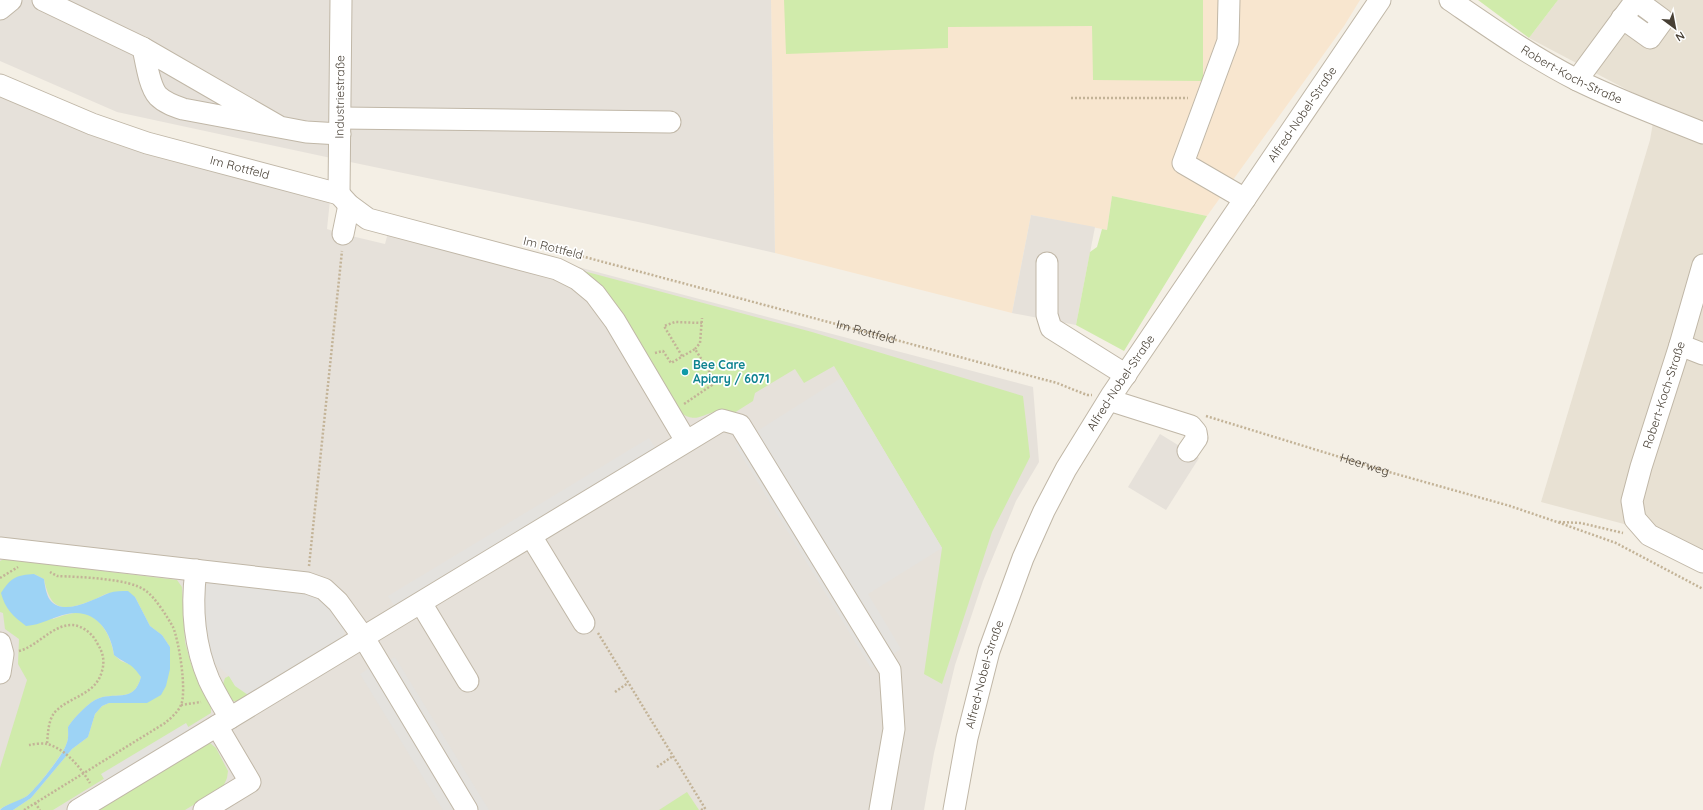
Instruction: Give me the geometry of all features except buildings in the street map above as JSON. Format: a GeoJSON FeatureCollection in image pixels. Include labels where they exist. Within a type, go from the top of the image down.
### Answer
{"type":"FeatureCollection","features":[{"type":"Feature","properties":{"kind":"street"},"geometry":{"type":"LineString","coordinates":[[0,9],[11,0]]}},
{"type":"Feature","properties":{"kind":"street"},"geometry":{"type":"LineString","coordinates":[[43,0],[143,48],[280,127]]}},
{"type":"Feature","properties":{"kind":"street","name":"Industriestraße"},"geometry":{"type":"LineString","coordinates":[[341,0],[340,126],[344,200],[343,234]]}},
{"type":"Feature","properties":{"kind":"street"},"geometry":{"type":"LineString","coordinates":[[1229,0],[1228,41],[1183,163],[1245,199]]}},
{"type":"Feature","properties":{"kind":"street","name":"Alfred-Nobel-Straße"},"geometry":{"type":"LineString","coordinates":[[954,810],[977,695],[989,651],[1023,558],[1044,511],[1066,469],[1126,374],[1380,0]]}},
{"type":"Feature","properties":{"kind":"street","name":"Robert-Koch-Straße"},"geometry":{"type":"LineString","coordinates":[[1450,0],[1537,58],[1577,80],[1628,104],[1703,133]]}},
{"type":"Feature","properties":{"kind":"street"},"geometry":{"type":"LineString","coordinates":[[1577,80],[1622,18],[1636,0],[1663,20],[1650,38],[1622,18]]}},
{"type":"Feature","properties":{"kind":"street"},"geometry":{"type":"LineString","coordinates":[[143,48],[149,76],[157,95],[169,104],[183,109],[306,132],[340,126],[670,122]]}},
{"type":"Feature","properties":{"kind":"street","name":"Im Rottfeld"},"geometry":{"type":"LineString","coordinates":[[0,85],[92,124],[147,143],[344,200]]}},
{"type":"Feature","properties":{"kind":"street"},"geometry":{"type":"LineString","coordinates":[[344,200],[368,219],[557,269],[577,279],[595,294],[611,315],[686,441]]}},
{"type":"Feature","properties":{"kind":"street"},"geometry":{"type":"LineString","coordinates":[[1047,263],[1047,315],[1051,328],[1126,374]]}},
{"type":"Feature","properties":{"kind":"street","name":"Robert-Koch-Straße"},"geometry":{"type":"LineString","coordinates":[[1632,529],[1635,519],[1632,501],[1641,467],[1680,345],[1703,265]]}},
{"type":"Feature","properties":{"kind":"street"},"geometry":{"type":"LineString","coordinates":[[1680,345],[1703,354]]}},
{"type":"Feature","properties":{"kind":"street"},"geometry":{"type":"LineString","coordinates":[[1110,398],[1191,426],[1196,432],[1197,438],[1188,451]]}},
{"type":"Feature","properties":{"kind":"street"},"geometry":{"type":"LineString","coordinates":[[78,810],[722,420],[740,425],[890,670],[894,729],[880,810]]}},
{"type":"Feature","properties":{"kind":"street"},"geometry":{"type":"LineString","coordinates":[[1632,529],[1649,535],[1703,562]]}},
{"type":"Feature","properties":{"kind":"street"},"geometry":{"type":"LineString","coordinates":[[531,536],[584,623]]}},
{"type":"Feature","properties":{"kind":"street"},"geometry":{"type":"LineString","coordinates":[[0,548],[307,582],[324,589],[338,602],[364,638],[467,810]]}},
{"type":"Feature","properties":{"kind":"street"},"geometry":{"type":"LineString","coordinates":[[196,570],[193,591],[194,623],[199,649],[224,722],[250,782],[204,810]]}},
{"type":"Feature","properties":{"kind":"street"},"geometry":{"type":"LineString","coordinates":[[421,603],[468,681]]}},
{"type":"Feature","properties":{"kind":"path"},"geometry":{"type":"LineString","coordinates":[[1071,98],[1207,98]]}},
{"type":"Feature","properties":{"kind":"path"},"geometry":{"type":"LineString","coordinates":[[307,582],[343,234]]}},
{"type":"Feature","properties":{"kind":"path","name":"Im Rottfeld"},"geometry":{"type":"LineString","coordinates":[[546,246],[1049,381],[1087,395],[1110,398]]}},
{"type":"Feature","properties":{"kind":"path"},"geometry":{"type":"LineString","coordinates":[[640,362],[660,351],[666,353],[671,363],[695,349],[700,343],[702,318]]}},
{"type":"Feature","properties":{"kind":"path"},"geometry":{"type":"LineString","coordinates":[[682,356],[664,326],[675,322],[702,323]]}},
{"type":"Feature","properties":{"kind":"path"},"geometry":{"type":"LineString","coordinates":[[672,418],[686,402],[712,385],[714,382],[714,379],[695,349]]}},
{"type":"Feature","properties":{"kind":"path","name":"Heerweg"},"geometry":{"type":"LineString","coordinates":[[1204,416],[1382,470],[1510,506],[1557,522],[1616,543],[1703,589]]}},
{"type":"Feature","properties":{"kind":"path"},"geometry":{"type":"LineString","coordinates":[[1557,522],[1582,523],[1632,529]]}},
{"type":"Feature","properties":{"kind":"path"},"geometry":{"type":"LineString","coordinates":[[0,578],[23,564]]}},
{"type":"Feature","properties":{"kind":"path"},"geometry":{"type":"LineString","coordinates":[[24,810],[165,723],[173,716],[181,705],[185,682],[173,627],[146,591],[133,584],[57,576],[45,570]]}},
{"type":"Feature","properties":{"kind":"path"},"geometry":{"type":"LineString","coordinates":[[584,623],[592,625],[674,756],[706,809],[701,810]]}},
{"type":"Feature","properties":{"kind":"path"},"geometry":{"type":"LineString","coordinates":[[1,657],[22,650],[61,628],[74,625],[85,629],[93,636],[98,644],[103,654],[104,665],[101,676],[91,690],[64,705],[55,713],[50,721],[47,744]]}},
{"type":"Feature","properties":{"kind":"path"},"geometry":{"type":"LineString","coordinates":[[615,692],[628,683]]}},
{"type":"Feature","properties":{"kind":"path"},"geometry":{"type":"LineString","coordinates":[[29,745],[47,744],[61,750],[69,756],[84,773],[99,797]]}},
{"type":"Feature","properties":{"kind":"path"},"geometry":{"type":"LineString","coordinates":[[657,767],[674,756]]}},
{"type":"Feature","properties":{"kind":"path"},"geometry":{"type":"LineString","coordinates":[[35,803],[40,810]]}},
{"type":"Feature","properties":{"kind":"shaded area"},"geometry":{"type":"Polygon","coordinates":[[[0,0],[771,0],[775,253],[643,223],[117,112],[0,61],[0,0]]]}},
{"type":"Feature","properties":{"kind":"shaded area"},"geometry":{"type":"Polygon","coordinates":[[[771,0],[1360,0],[1344,26],[1207,216],[1112,196],[1107,230],[1031,215],[1012,313],[775,253],[771,0]]]}},
{"type":"Feature","properties":{"kind":"shaded area"},"geometry":{"type":"Polygon","coordinates":[[[1558,0],[1703,0],[1703,554],[1624,524],[1541,502],[1650,140],[1656,105],[1529,38],[1558,0]]]}},
{"type":"Feature","properties":{"kind":"shaded area"},"geometry":{"type":"Polygon","coordinates":[[[0,94],[330,200],[327,229],[343,234],[385,244],[392,218],[1033,387],[1039,462],[1016,501],[983,581],[955,665],[934,753],[924,810],[0,810],[0,94]]]}},
{"type":"Feature","properties":{"kind":"shaded area"},"geometry":{"type":"Polygon","coordinates":[[[1031,215],[1095,227],[1076,325],[1012,313],[1031,215]]]}},
{"type":"Feature","properties":{"kind":"shaded area"},"geometry":{"type":"Polygon","coordinates":[[[841,378],[942,548],[868,594],[901,649],[871,668],[735,445],[841,378]]]}},
{"type":"Feature","properties":{"kind":"shaded area"},"geometry":{"type":"Polygon","coordinates":[[[1160,434],[1199,458],[1166,510],[1128,487],[1160,434]]]}},
{"type":"Feature","properties":{"kind":"shaded area"},"geometry":{"type":"Polygon","coordinates":[[[649,438],[656,449],[395,607],[388,596],[649,438]]]}},
{"type":"Feature","properties":{"kind":"shaded area"},"geometry":{"type":"Polygon","coordinates":[[[215,581],[306,590],[326,599],[344,625],[344,634],[341,641],[251,697],[235,686],[229,676],[210,659],[199,594],[206,585],[215,581]]]}},
{"type":"Feature","properties":{"kind":"shaded area"},"geometry":{"type":"Polygon","coordinates":[[[395,657],[489,810],[443,810],[360,674],[371,667],[373,670],[395,657]]]}},
{"type":"Feature","properties":{"kind":"shaded area"},"geometry":{"type":"Polygon","coordinates":[[[186,723],[192,733],[107,784],[101,774],[186,723]]]}},
{"type":"Feature","properties":{"kind":"green space"},"geometry":{"type":"Polygon","coordinates":[[[784,0],[1203,0],[1203,81],[1093,80],[1092,26],[948,27],[948,48],[786,54],[784,0]]]}},
{"type":"Feature","properties":{"kind":"green space"},"geometry":{"type":"Polygon","coordinates":[[[1478,0],[1558,0],[1529,38],[1478,0]]]}},
{"type":"Feature","properties":{"kind":"green space"},"geometry":{"type":"Polygon","coordinates":[[[1112,196],[1207,216],[1124,351],[1076,325],[1090,252],[1097,247],[1102,229],[1107,230],[1112,196]]]}},
{"type":"Feature","properties":{"kind":"green space"},"geometry":{"type":"Polygon","coordinates":[[[576,269],[812,332],[1023,396],[1030,457],[992,532],[942,684],[924,674],[942,548],[834,366],[804,383],[795,369],[755,393],[753,401],[734,413],[720,411],[694,418],[686,416],[681,413],[576,269]]]}},
{"type":"Feature","properties":{"kind":"green space"},"geometry":{"type":"Polygon","coordinates":[[[4,559],[177,580],[182,587],[185,642],[192,667],[211,707],[211,713],[53,810],[13,810],[31,798],[72,749],[88,737],[95,714],[102,706],[109,703],[122,703],[170,669],[170,647],[162,635],[150,626],[135,597],[117,592],[106,594],[83,604],[67,607],[60,606],[51,598],[44,579],[34,574],[53,619],[68,614],[77,613],[84,613],[91,616],[101,624],[105,630],[111,642],[114,655],[121,661],[134,666],[141,677],[138,686],[128,694],[102,697],[91,702],[76,716],[68,727],[68,740],[64,749],[43,779],[25,797],[0,809],[0,768],[27,680],[18,664],[19,639],[5,629],[3,613],[0,612],[0,561],[4,559]]]}},
{"type":"Feature","properties":{"kind":"green space"},"geometry":{"type":"Polygon","coordinates":[[[344,634],[251,697],[240,702],[227,700],[222,687],[225,678],[229,676],[235,685],[344,634]]]}},
{"type":"Feature","properties":{"kind":"green space"},"geometry":{"type":"Polygon","coordinates":[[[204,742],[210,743],[216,748],[228,771],[227,778],[223,787],[185,810],[90,810],[204,742]]]}},
{"type":"Feature","properties":{"kind":"green space"},"geometry":{"type":"Polygon","coordinates":[[[687,792],[699,810],[659,810],[687,792]]]}},
{"type":"Feature","properties":{"kind":"water"},"geometry":{"type":"Polygon","coordinates":[[[34,574],[44,579],[50,600],[56,605],[63,607],[79,605],[111,592],[128,591],[135,597],[150,626],[162,635],[170,647],[170,669],[166,686],[161,695],[147,703],[109,703],[102,706],[95,714],[88,737],[72,749],[31,798],[13,810],[0,810],[4,806],[27,796],[42,780],[64,750],[68,740],[68,727],[76,716],[95,700],[102,697],[128,694],[133,691],[138,686],[141,677],[131,666],[114,655],[105,630],[100,623],[86,614],[67,614],[26,626],[13,615],[7,608],[1,593],[11,580],[19,576],[34,574]]]}},
{"type":"Feature","properties":{"kind":"place","name":"Bee Care Apiary / 6071"},"geometry":{"type":"Point","coordinates":[685,372]}}]}
